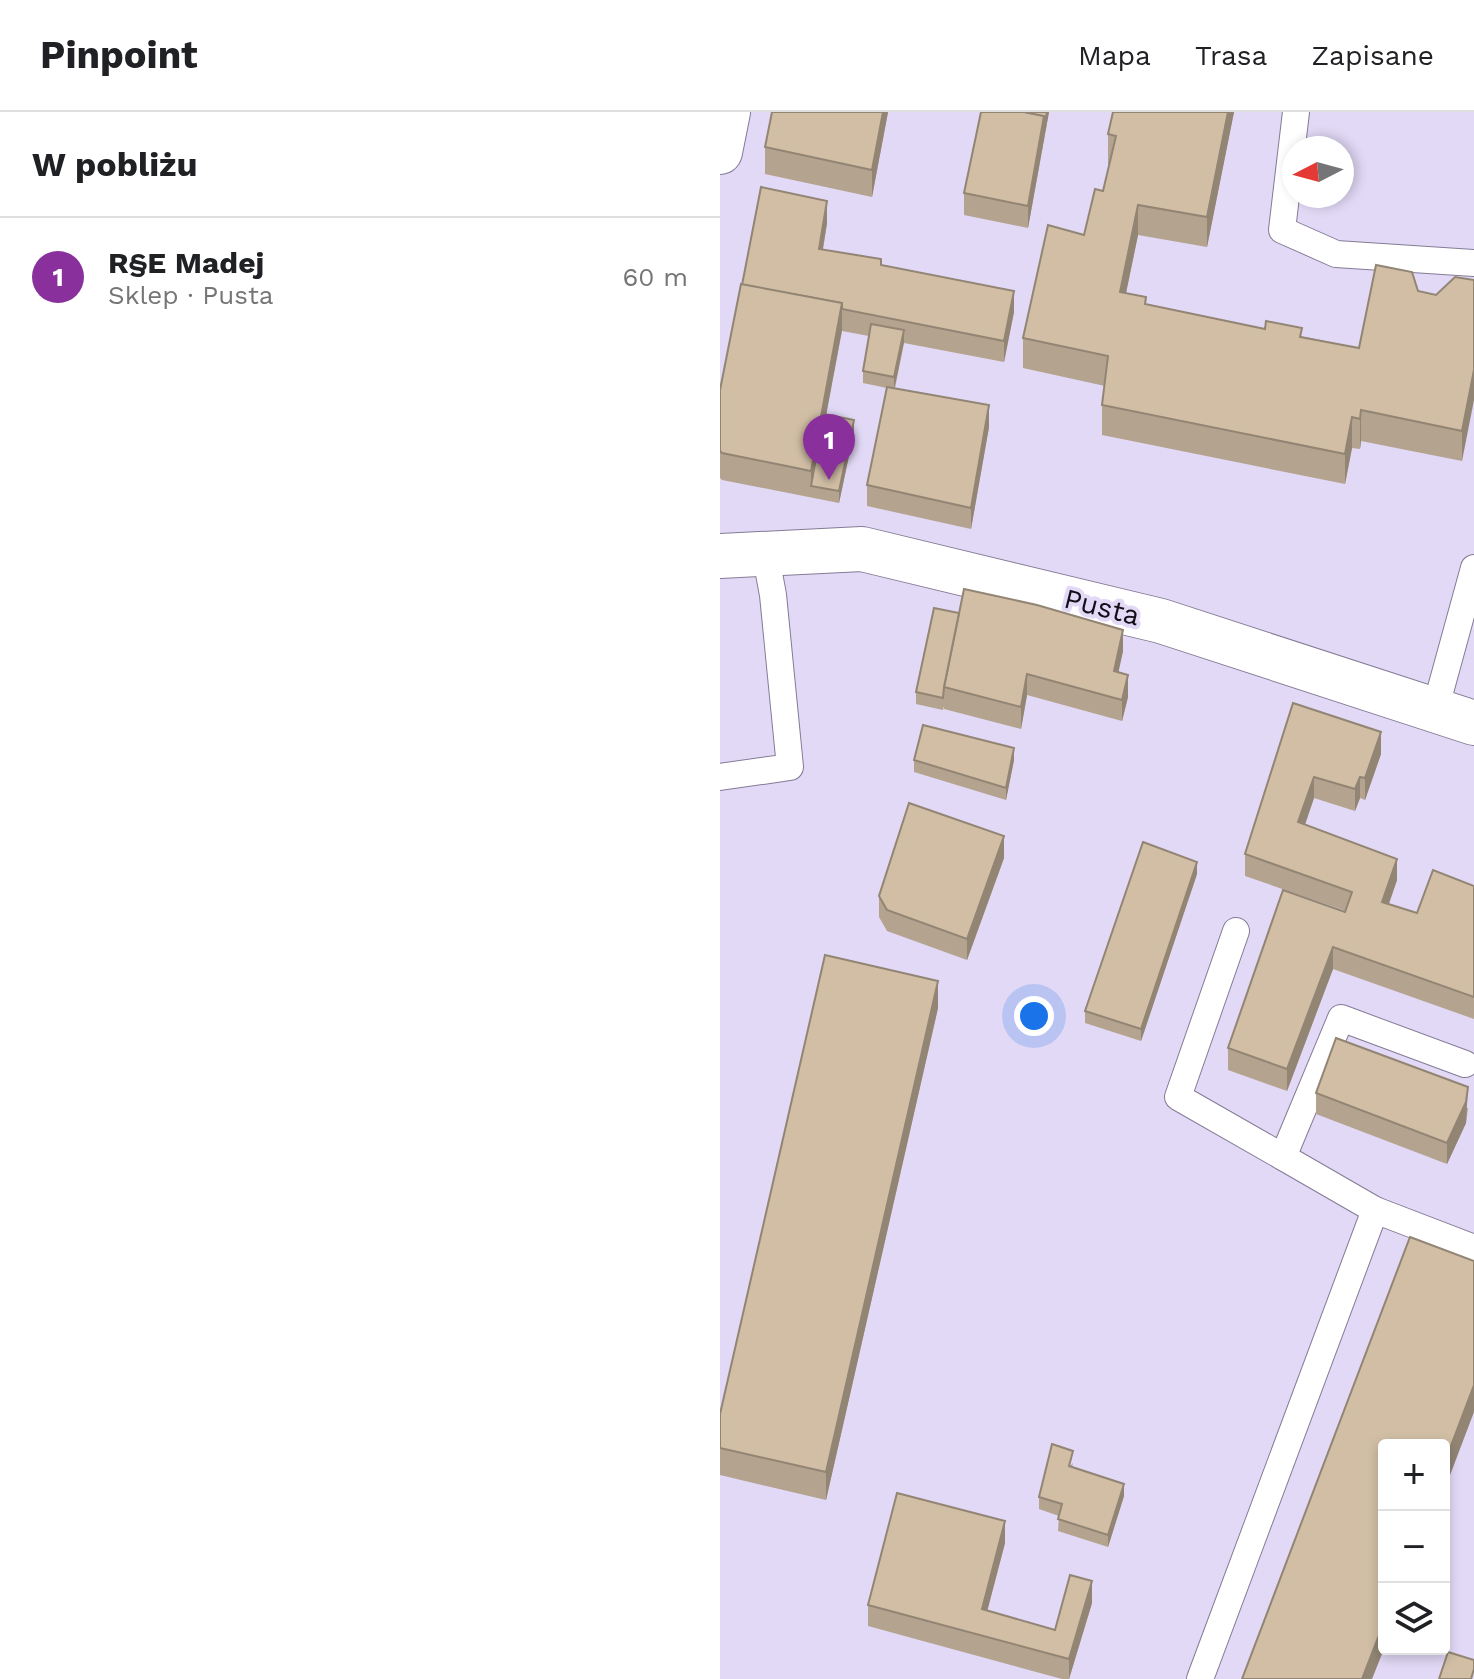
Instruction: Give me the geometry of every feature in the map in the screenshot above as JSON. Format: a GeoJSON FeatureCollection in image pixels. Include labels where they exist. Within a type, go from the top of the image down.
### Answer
{"type":"FeatureCollection","features":[{"type":"Feature","properties":{"kind":"street"},"geometry":{"type":"LineString","coordinates":[[720,152],[728,112]]}},
{"type":"Feature","properties":{"kind":"street","name":"Pusta"},"geometry":{"type":"LineString","coordinates":[[720,556],[862,549],[1161,621],[1455,716]]}},
{"type":"Feature","properties":{"kind":"lane"},"geometry":{"type":"LineString","coordinates":[[1296,112],[1282,230],[1336,254],[1474,263]]}},
{"type":"Feature","properties":{"kind":"lane"},"geometry":{"type":"LineString","coordinates":[[720,777],[790,767],[773,595],[765,552]]}},
{"type":"Feature","properties":{"kind":"lane"},"geometry":{"type":"LineString","coordinates":[[1455,716],[1474,568]]}},
{"type":"Feature","properties":{"kind":"lane"},"geometry":{"type":"LineString","coordinates":[[1236,931],[1178,1097],[1375,1210],[1474,1248]]}},
{"type":"Feature","properties":{"kind":"lane"},"geometry":{"type":"LineString","coordinates":[[1283,1157],[1341,1018],[1465,1064]]}},
{"type":"Feature","properties":{"kind":"lane"},"geometry":{"type":"LineString","coordinates":[[1200,1679],[1375,1210]]}},
{"type":"Feature","properties":{"kind":"building"},"geometry":{"type":"Polygon","coordinates":[[[772,112],[883,112],[872,170],[765,147],[772,112]]]}},
{"type":"Feature","properties":{"kind":"building"},"geometry":{"type":"Polygon","coordinates":[[[981,112],[1025,112],[1044,116],[1028,206],[964,193],[981,112]]]}},
{"type":"Feature","properties":{"kind":"building"},"geometry":{"type":"Polygon","coordinates":[[[1024,112],[1047,112],[1044,126],[1044,116],[1024,112]]]}},
{"type":"Feature","properties":{"kind":"building"},"geometry":{"type":"Polygon","coordinates":[[[1113,112],[1228,112],[1207,217],[1138,205],[1120,292],[1146,297],[1145,304],[1265,329],[1266,321],[1302,328],[1300,337],[1359,348],[1376,265],[1412,272],[1418,291],[1436,295],[1455,277],[1474,280],[1474,370],[1462,431],[1361,410],[1360,419],[1352,417],[1345,454],[1102,405],[1108,356],[1023,338],[1048,225],[1084,235],[1095,189],[1103,191],[1116,136],[1108,134],[1113,112]]]}},
{"type":"Feature","properties":{"kind":"building"},"geometry":{"type":"Polygon","coordinates":[[[761,187],[827,201],[819,249],[881,259],[881,265],[1014,291],[1004,341],[842,309],[842,303],[742,285],[761,187]]]}},
{"type":"Feature","properties":{"kind":"building"},"geometry":{"type":"Polygon","coordinates":[[[741,284],[842,303],[811,471],[720,451],[720,390],[741,284]]]}},
{"type":"Feature","properties":{"kind":"building"},"geometry":{"type":"Polygon","coordinates":[[[871,324],[904,330],[894,377],[863,371],[871,324]]]}},
{"type":"Feature","properties":{"kind":"building"},"geometry":{"type":"Polygon","coordinates":[[[887,387],[989,405],[971,508],[867,485],[887,387]]]}},
{"type":"Feature","properties":{"kind":"building"},"geometry":{"type":"Polygon","coordinates":[[[824,414],[854,420],[839,491],[811,486],[824,414]]]}},
{"type":"Feature","properties":{"kind":"building"},"geometry":{"type":"Polygon","coordinates":[[[964,589],[1037,605],[1123,630],[1114,671],[1128,675],[1122,700],[1027,674],[1021,707],[944,687],[964,589]]]}},
{"type":"Feature","properties":{"kind":"building"},"geometry":{"type":"Polygon","coordinates":[[[934,608],[959,613],[943,698],[916,692],[934,608]]]}},
{"type":"Feature","properties":{"kind":"building"},"geometry":{"type":"Polygon","coordinates":[[[1293,703],[1381,732],[1365,778],[1360,777],[1355,789],[1314,777],[1298,822],[1397,859],[1382,902],[1417,913],[1433,870],[1474,886],[1474,997],[1333,947],[1287,1069],[1228,1048],[1283,890],[1345,912],[1352,892],[1245,854],[1293,703]]]}},
{"type":"Feature","properties":{"kind":"building"},"geometry":{"type":"Polygon","coordinates":[[[923,725],[1014,748],[1006,788],[914,760],[923,725]]]}},
{"type":"Feature","properties":{"kind":"building"},"geometry":{"type":"Polygon","coordinates":[[[909,803],[1004,836],[967,939],[887,910],[879,896],[909,803]]]}},
{"type":"Feature","properties":{"kind":"building"},"geometry":{"type":"Polygon","coordinates":[[[1143,842],[1197,862],[1141,1029],[1085,1011],[1143,842]]]}},
{"type":"Feature","properties":{"kind":"building"},"geometry":{"type":"Polygon","coordinates":[[[825,955],[938,981],[826,1472],[720,1448],[720,1414],[825,955]]]}},
{"type":"Feature","properties":{"kind":"building"},"geometry":{"type":"Polygon","coordinates":[[[1336,1038],[1468,1087],[1466,1102],[1447,1143],[1316,1093],[1336,1038]]]}},
{"type":"Feature","properties":{"kind":"building"},"geometry":{"type":"Polygon","coordinates":[[[1410,1237],[1474,1261],[1474,1385],[1450,1448],[1450,1439],[1378,1439],[1378,1638],[1362,1679],[1242,1679],[1410,1237]]]}},
{"type":"Feature","properties":{"kind":"building"},"geometry":{"type":"Polygon","coordinates":[[[1052,1444],[1073,1451],[1069,1466],[1124,1484],[1108,1535],[1058,1519],[1062,1504],[1039,1497],[1052,1444]]]}},
{"type":"Feature","properties":{"kind":"building"},"geometry":{"type":"Polygon","coordinates":[[[897,1493],[1005,1521],[982,1609],[1055,1630],[1070,1575],[1092,1581],[1069,1659],[868,1605],[897,1493]]]}},
{"type":"Feature","properties":{"kind":"building"},"geometry":{"type":"Polygon","coordinates":[[[1450,1653],[1474,1660],[1471,1679],[1439,1679],[1450,1653]]]}},
{"type":"Feature","properties":{"kind":"place","name":"R§E Madej"},"geometry":{"type":"Point","coordinates":[829,480]}}]}
